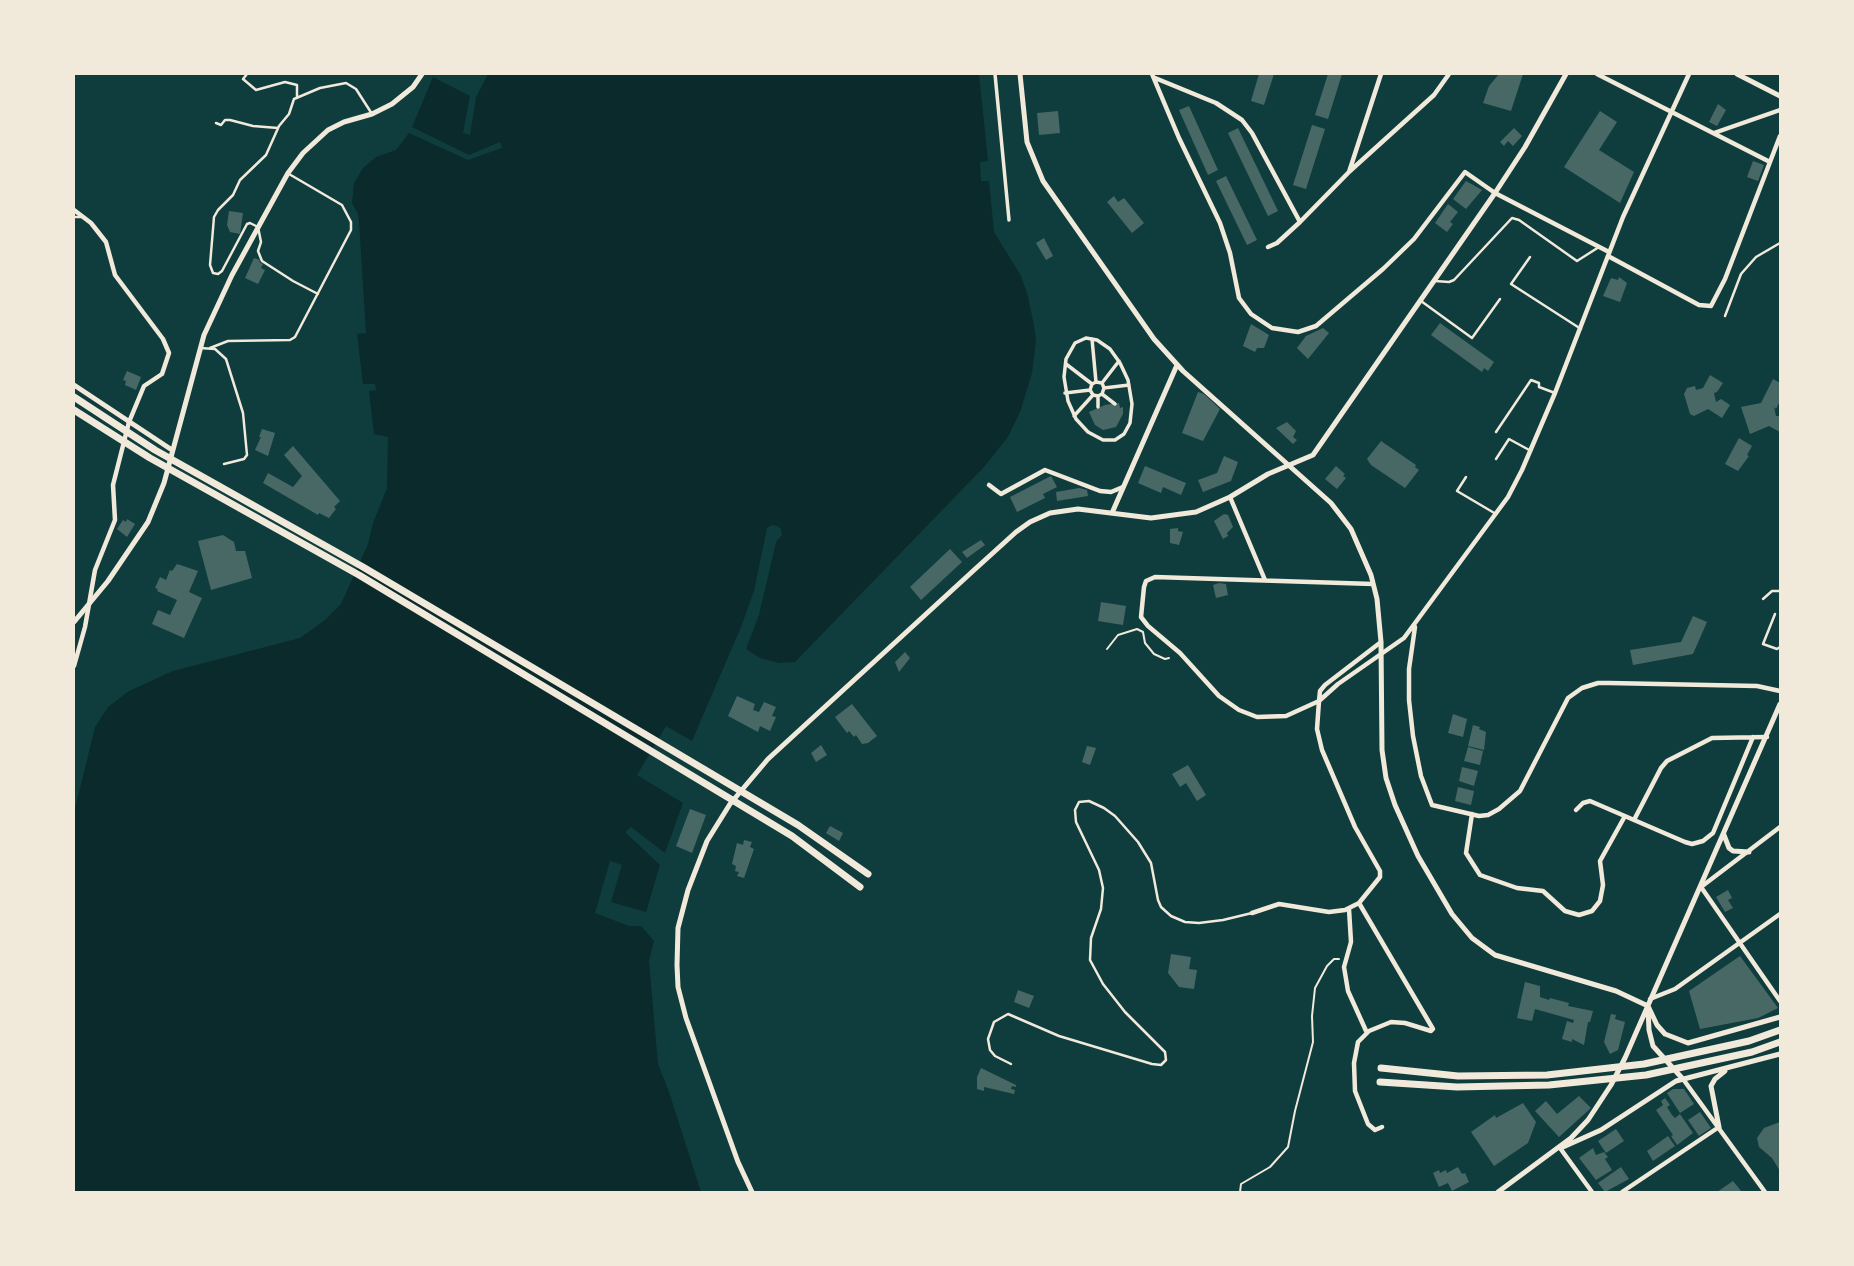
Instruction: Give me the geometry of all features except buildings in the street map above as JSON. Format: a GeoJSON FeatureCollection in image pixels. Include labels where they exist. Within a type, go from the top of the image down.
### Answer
{"type":"FeatureCollection","features":[{"type":"Feature","properties":{"kind":"main road"},"geometry":{"type":"LineString","coordinates":[[74,397],[155,450],[363,567],[798,825],[868,874]]}},
{"type":"Feature","properties":{"kind":"main road"},"geometry":{"type":"LineString","coordinates":[[74,410],[150,458],[359,575],[792,836],[860,887]]}},
{"type":"Feature","properties":{"kind":"main road"},"geometry":{"type":"LineString","coordinates":[[1381,1068],[1458,1076],[1547,1074],[1644,1064],[1749,1041],[1780,1029]]}},
{"type":"Feature","properties":{"kind":"main road"},"geometry":{"type":"LineString","coordinates":[[1380,1082],[1490,1088],[1549,1085],[1646,1075],[1752,1052],[1780,1042]]}},
{"type":"Feature","properties":{"kind":"street"},"geometry":{"type":"LineString","coordinates":[[74,622],[143,532],[160,494],[199,348],[225,289],[288,173],[303,153],[328,130],[392,104],[409,91],[422,74]]}},
{"type":"Feature","properties":{"kind":"street"},"geometry":{"type":"LineString","coordinates":[[995,74],[1009,220]]}},
{"type":"Feature","properties":{"kind":"street"},"geometry":{"type":"LineString","coordinates":[[1020,74],[1027,142],[1043,181],[1154,339],[1177,365],[1290,465],[1343,518],[1361,549],[1373,584],[1381,642],[1382,750],[1386,778],[1418,856],[1452,914],[1479,945],[1503,958],[1649,1003],[1675,989],[1780,914]]}},
{"type":"Feature","properties":{"kind":"street"},"geometry":{"type":"LineString","coordinates":[[1349,172],[1381,74]]}},
{"type":"Feature","properties":{"kind":"street"},"geometry":{"type":"LineString","coordinates":[[1268,247],[1278,243],[1349,172],[1434,95],[1449,74]]}},
{"type":"Feature","properties":{"kind":"street"},"geometry":{"type":"LineString","coordinates":[[752,1192],[738,1162],[686,1018],[678,987],[678,928],[688,890],[707,841],[730,804],[768,759],[1016,532],[1039,517],[1060,511],[1084,510],[1145,517],[1172,516],[1201,510],[1230,498],[1259,479],[1317,452],[1495,193],[1525,147],[1566,74]]}},
{"type":"Feature","properties":{"kind":"street"},"geometry":{"type":"LineString","coordinates":[[1597,74],[1770,162]]}},
{"type":"Feature","properties":{"kind":"street"},"geometry":{"type":"LineString","coordinates":[[1373,584],[1151,578],[1146,581],[1144,587],[1141,617],[1180,653],[1215,693],[1245,713],[1257,717],[1281,717],[1319,701],[1400,642],[1516,484],[1581,329],[1608,254],[1689,74]]}},
{"type":"Feature","properties":{"kind":"street"},"geometry":{"type":"LineString","coordinates":[[1737,74],[1780,96]]}},
{"type":"Feature","properties":{"kind":"street"},"geometry":{"type":"LineString","coordinates":[[1153,76],[1216,103],[1242,120],[1252,133],[1300,222]]}},
{"type":"Feature","properties":{"kind":"street"},"geometry":{"type":"LineString","coordinates":[[1153,76],[1222,230],[1240,298],[1251,314],[1262,323],[1278,330],[1298,332],[1316,326],[1414,239],[1465,172],[1495,193],[1599,247],[1701,306],[1712,306],[1722,287],[1780,136]]}},
{"type":"Feature","properties":{"kind":"street"},"geometry":{"type":"LineString","coordinates":[[1713,133],[1780,110]]}},
{"type":"Feature","properties":{"kind":"street"},"geometry":{"type":"LineString","coordinates":[[74,210],[84,217],[106,242],[117,278],[169,349],[164,371],[144,386],[129,422],[113,485],[115,520],[95,570],[74,666]]}},
{"type":"Feature","properties":{"kind":"street"},"geometry":{"type":"LineString","coordinates":[[1092,338],[1098,407]]}},
{"type":"Feature","properties":{"kind":"street"},"geometry":{"type":"LineString","coordinates":[[1092,338],[1104,344],[1119,361],[1129,385],[1132,404],[1130,419],[1127,430],[1120,438],[1108,441],[1096,438],[1084,429],[1074,416],[1065,393],[1065,364],[1074,344],[1082,339],[1092,338]]}},
{"type":"Feature","properties":{"kind":"street"},"geometry":{"type":"LineString","coordinates":[[1074,416],[1096,394],[1098,384],[1119,361]]}},
{"type":"Feature","properties":{"kind":"street"},"geometry":{"type":"LineString","coordinates":[[1065,364],[1098,384],[1129,385]]}},
{"type":"Feature","properties":{"kind":"street"},"geometry":{"type":"LineString","coordinates":[[1112,513],[1177,365]]}},
{"type":"Feature","properties":{"kind":"street"},"geometry":{"type":"LineString","coordinates":[[74,385],[172,450]]}},
{"type":"Feature","properties":{"kind":"street"},"geometry":{"type":"LineString","coordinates":[[1065,393],[1096,394],[1115,404]]}},
{"type":"Feature","properties":{"kind":"street"},"geometry":{"type":"LineString","coordinates":[[989,485],[1001,494],[1045,470],[1100,491],[1111,492],[1123,487]]}},
{"type":"Feature","properties":{"kind":"street"},"geometry":{"type":"LineString","coordinates":[[1230,498],[1265,580]]}},
{"type":"Feature","properties":{"kind":"street"},"geometry":{"type":"LineString","coordinates":[[1415,624],[1409,669],[1409,700],[1421,776],[1432,805],[1472,814],[1488,815],[1515,797],[1525,784],[1568,698],[1588,686],[1609,683],[1757,686],[1780,691]]}},
{"type":"Feature","properties":{"kind":"street"},"geometry":{"type":"LineString","coordinates":[[1252,913],[1279,904],[1329,912],[1349,909],[1359,902],[1380,877],[1380,871],[1355,827],[1322,750],[1317,729],[1320,691],[1381,642]]}},
{"type":"Feature","properties":{"kind":"street"},"geometry":{"type":"LineString","coordinates":[[1498,1192],[1560,1148],[1581,1128],[1602,1100],[1625,1058],[1780,704]]}},
{"type":"Feature","properties":{"kind":"street"},"geometry":{"type":"LineString","coordinates":[[1576,810],[1589,800],[1688,843],[1696,843],[1713,833],[1753,737]]}},
{"type":"Feature","properties":{"kind":"street"},"geometry":{"type":"LineString","coordinates":[[1634,820],[1667,761],[1710,738],[1767,737]]}},
{"type":"Feature","properties":{"kind":"street"},"geometry":{"type":"LineString","coordinates":[[1472,814],[1466,853],[1480,874],[1517,888],[1545,892],[1565,911],[1579,915],[1591,911],[1600,901],[1603,888],[1600,861],[1625,816]]}},
{"type":"Feature","properties":{"kind":"street"},"geometry":{"type":"LineString","coordinates":[[1701,887],[1780,827]]}},
{"type":"Feature","properties":{"kind":"street"},"geometry":{"type":"LineString","coordinates":[[1724,835],[1733,851],[1749,852]]}},
{"type":"Feature","properties":{"kind":"street"},"geometry":{"type":"LineString","coordinates":[[1701,887],[1780,1001]]}},
{"type":"Feature","properties":{"kind":"street"},"geometry":{"type":"LineString","coordinates":[[1359,902],[1433,1029],[1429,1031],[1394,1021],[1367,1033],[1355,1049],[1353,1083],[1366,1120],[1375,1130],[1382,1127]]}},
{"type":"Feature","properties":{"kind":"street"},"geometry":{"type":"LineString","coordinates":[[1349,909],[1350,942],[1344,960],[1348,991],[1367,1033]]}},
{"type":"Feature","properties":{"kind":"street"},"geometry":{"type":"LineString","coordinates":[[1649,1003],[1657,1025],[1665,1034],[1684,1043],[1704,1040],[1780,1017]]}},
{"type":"Feature","properties":{"kind":"street"},"geometry":{"type":"LineString","coordinates":[[1649,1003],[1649,1030],[1653,1046],[1682,1079],[1765,1192]]}},
{"type":"Feature","properties":{"kind":"street"},"geometry":{"type":"LineString","coordinates":[[1767,1021],[1780,1029]]}},
{"type":"Feature","properties":{"kind":"street"},"geometry":{"type":"LineString","coordinates":[[1560,1148],[1601,1130],[1666,1086],[1682,1079],[1779,1053]]}},
{"type":"Feature","properties":{"kind":"street"},"geometry":{"type":"LineString","coordinates":[[1719,1128],[1711,1086],[1715,1079],[1729,1068]]}},
{"type":"Feature","properties":{"kind":"street"},"geometry":{"type":"LineString","coordinates":[[1622,1192],[1719,1128]]}},
{"type":"Feature","properties":{"kind":"street"},"geometry":{"type":"LineString","coordinates":[[1560,1148],[1592,1192]]}},
{"type":"Feature","properties":{"kind":"lane"},"geometry":{"type":"LineString","coordinates":[[247,74],[243,79],[256,90],[285,82],[297,85],[297,98]]}},
{"type":"Feature","properties":{"kind":"lane"},"geometry":{"type":"LineString","coordinates":[[318,294],[262,261],[258,251],[261,242],[258,227],[248,223],[222,271],[213,273],[210,265],[215,213],[233,195],[240,180],[266,155],[278,128],[289,114],[291,102],[297,98],[320,88],[346,83],[356,89],[372,114]]}},
{"type":"Feature","properties":{"kind":"lane"},"geometry":{"type":"LineString","coordinates":[[216,123],[220,125],[225,120],[230,120],[278,128]]}},
{"type":"Feature","properties":{"kind":"lane"},"geometry":{"type":"LineString","coordinates":[[199,348],[210,348],[228,341],[293,339],[300,331],[351,230],[351,222],[342,205],[288,173]]}},
{"type":"Feature","properties":{"kind":"lane"},"geometry":{"type":"LineString","coordinates":[[74,217],[84,217]]}},
{"type":"Feature","properties":{"kind":"lane"},"geometry":{"type":"LineString","coordinates":[[1435,281],[1449,282],[1454,279],[1512,218],[1519,220],[1577,261],[1599,247]]}},
{"type":"Feature","properties":{"kind":"lane"},"geometry":{"type":"LineString","coordinates":[[1725,316],[1741,274],[1756,257],[1780,243]]}},
{"type":"Feature","properties":{"kind":"lane"},"geometry":{"type":"LineString","coordinates":[[1530,257],[1511,284],[1581,329]]}},
{"type":"Feature","properties":{"kind":"lane"},"geometry":{"type":"LineString","coordinates":[[1421,301],[1472,338],[1500,299]]}},
{"type":"Feature","properties":{"kind":"lane"},"geometry":{"type":"LineString","coordinates":[[210,348],[220,352],[226,359],[245,421],[246,457],[224,464]]}},
{"type":"Feature","properties":{"kind":"lane"},"geometry":{"type":"LineString","coordinates":[[1496,432],[1531,380],[1539,383],[1539,387],[1555,393]]}},
{"type":"Feature","properties":{"kind":"lane"},"geometry":{"type":"LineString","coordinates":[[1496,459],[1509,439],[1531,451]]}},
{"type":"Feature","properties":{"kind":"lane"},"geometry":{"type":"LineString","coordinates":[[1466,477],[1457,491],[1496,514]]}},
{"type":"Feature","properties":{"kind":"lane"},"geometry":{"type":"LineString","coordinates":[[1763,599],[1772,591],[1780,591]]}},
{"type":"Feature","properties":{"kind":"lane"},"geometry":{"type":"LineString","coordinates":[[1775,614],[1763,644],[1777,649],[1780,647]]}},
{"type":"Feature","properties":{"kind":"lane"},"geometry":{"type":"LineString","coordinates":[[1011,1064],[995,1056],[988,1043],[988,1035],[994,1021],[1008,1014],[1059,1036],[1152,1064],[1161,1065],[1166,1060],[1165,1052],[1125,1012],[1103,984],[1090,960],[1089,948],[1104,898],[1104,888],[1099,870],[1076,822],[1074,810],[1079,802],[1089,802],[1104,808],[1115,816],[1138,842],[1151,863],[1157,900],[1166,913],[1178,920],[1192,923],[1223,920],[1252,913]]}},
{"type":"Feature","properties":{"kind":"path"},"geometry":{"type":"LineString","coordinates":[[1107,649],[1118,635],[1135,629],[1143,632],[1145,643],[1154,654],[1169,659]]}},
{"type":"Feature","properties":{"kind":"path"},"geometry":{"type":"LineString","coordinates":[[1240,1192],[1241,1184],[1270,1167],[1288,1147],[1313,1042],[1312,1016],[1317,982],[1334,959],[1344,960]]}},
{"type":"Feature","properties":{"kind":"water"},"geometry":{"type":"Polygon","coordinates":[[[488,74],[979,74],[988,161],[980,162],[981,181],[989,181],[994,232],[1021,276],[1036,341],[1032,373],[1020,412],[1008,437],[983,468],[795,662],[779,663],[760,658],[746,649],[759,615],[776,542],[782,535],[777,526],[767,528],[754,591],[692,741],[666,726],[637,775],[683,803],[665,853],[631,827],[625,832],[660,865],[646,912],[611,902],[622,865],[610,861],[595,913],[629,926],[641,926],[654,941],[649,961],[658,1064],[701,1192],[74,1192],[74,813],[95,727],[108,707],[129,691],[173,671],[300,638],[325,620],[341,604],[368,544],[387,488],[388,437],[374,434],[369,391],[376,390],[375,384],[363,384],[357,334],[366,333],[359,222],[352,203],[354,183],[363,168],[376,157],[396,150],[409,133],[468,160],[502,148],[500,142],[469,155],[412,127],[433,77],[470,96],[463,133],[470,135],[476,97],[488,74]]]}}]}
